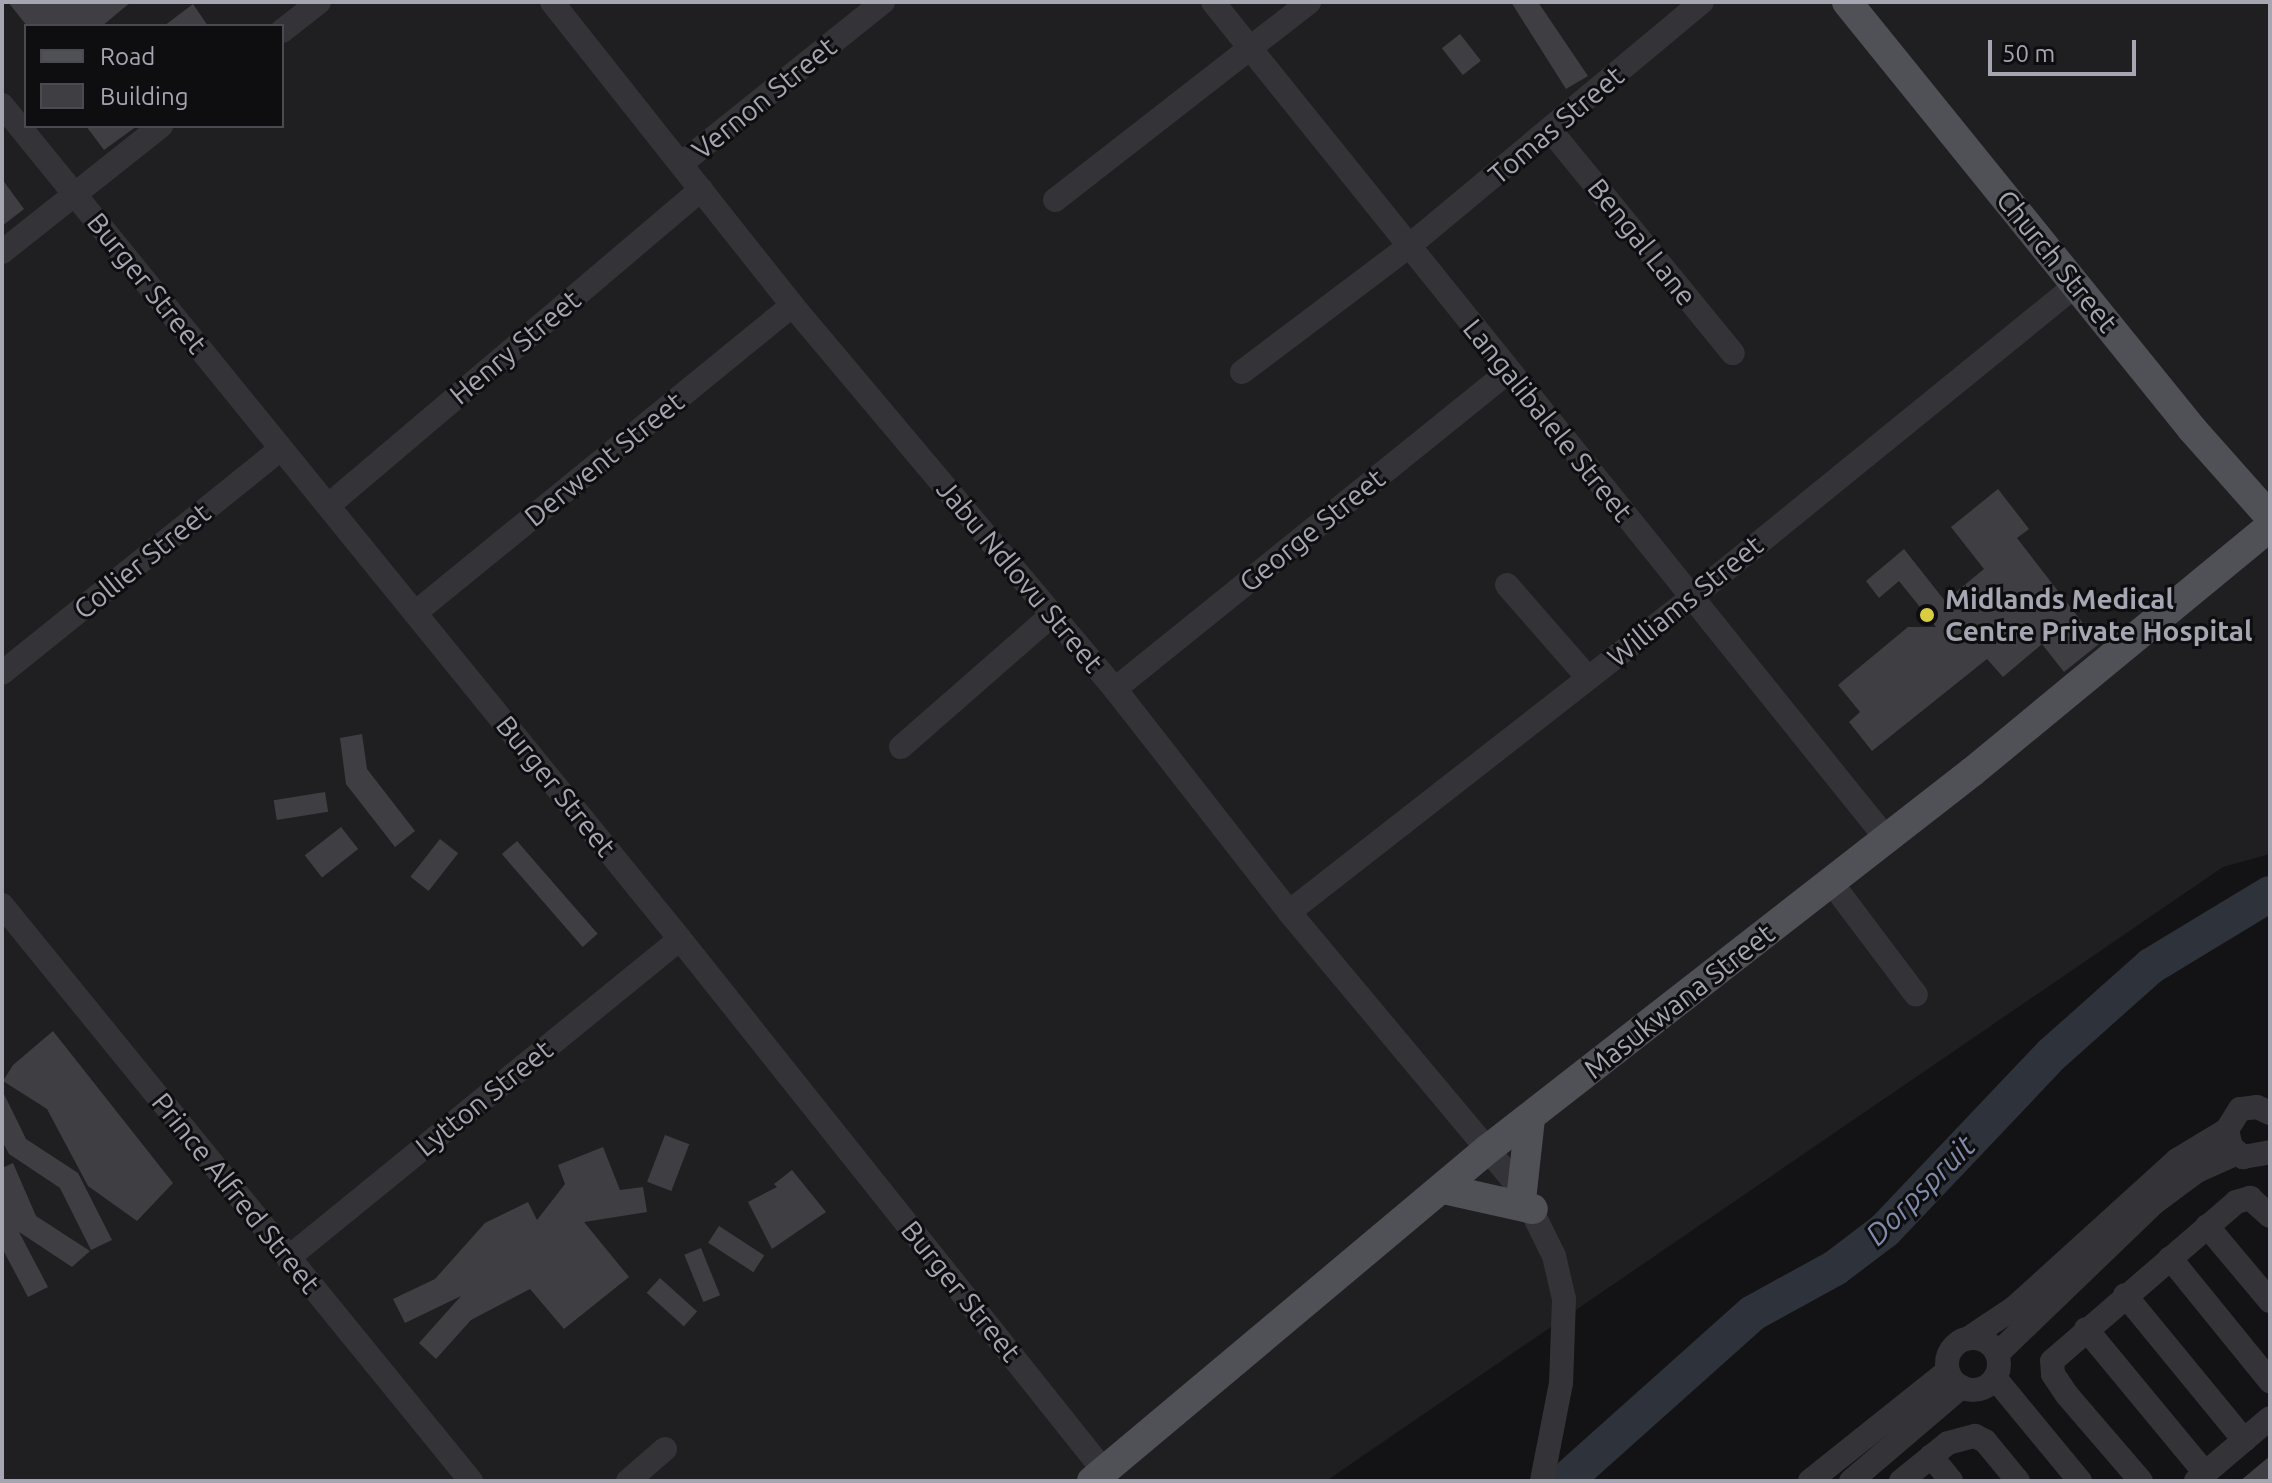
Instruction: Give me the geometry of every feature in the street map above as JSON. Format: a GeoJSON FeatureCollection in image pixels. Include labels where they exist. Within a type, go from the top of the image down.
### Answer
{"type":"FeatureCollection","features":[{"type":"Feature","properties":{"kind":"main road","name":"Church Street"},"geometry":{"type":"LineString","coordinates":[[1847,2],[2076,285],[2270,517]]}},
{"type":"Feature","properties":{"kind":"main road","name":"Masukwana Street"},"geometry":{"type":"LineString","coordinates":[[1098,1476],[1488,1149],[1831,882],[2270,526]]}},
{"type":"Feature","properties":{"kind":"main road"},"geometry":{"type":"LineString","coordinates":[[1444,1189],[1528,1200],[1530,1118]]}},
{"type":"Feature","properties":{"kind":"street"},"geometry":{"type":"LineString","coordinates":[[284,29],[319,2]]}},
{"type":"Feature","properties":{"kind":"street","name":"Jabu Ndlovu Street"},"geometry":{"type":"LineString","coordinates":[[552,2],[792,305],[1115,689],[1289,912],[1528,1200],[1554,1256],[1564,1299],[1561,1383],[1544,1470]]}},
{"type":"Feature","properties":{"kind":"street","name":"Vernon Street"},"geometry":{"type":"LineString","coordinates":[[682,163],[883,2]]}},
{"type":"Feature","properties":{"kind":"street","name":"Langalibalele Street"},"geometry":{"type":"LineString","coordinates":[[1213,2],[1885,837]]}},
{"type":"Feature","properties":{"kind":"street"},"geometry":{"type":"LineString","coordinates":[[1055,200],[1247,45],[1309,2]]}},
{"type":"Feature","properties":{"kind":"street","name":"Tomas Street"},"geometry":{"type":"LineString","coordinates":[[1242,372],[1409,246],[1551,131],[1702,2]]}},
{"type":"Feature","properties":{"kind":"street","name":"Burger Street"},"geometry":{"type":"LineString","coordinates":[[2,105],[680,939],[1098,1476]]}},
{"type":"Feature","properties":{"kind":"street"},"geometry":{"type":"LineString","coordinates":[[2,252],[159,128]]}},
{"type":"Feature","properties":{"kind":"street","name":"Bengal Lane"},"geometry":{"type":"LineString","coordinates":[[1551,131],[1733,353]]}},
{"type":"Feature","properties":{"kind":"street","name":"Henry Street"},"geometry":{"type":"LineString","coordinates":[[329,505],[701,189]]}},
{"type":"Feature","properties":{"kind":"street","name":"Williams Street"},"geometry":{"type":"LineString","coordinates":[[1289,912],[1691,598],[2076,285]]}},
{"type":"Feature","properties":{"kind":"street","name":"Derwent Street"},"geometry":{"type":"LineString","coordinates":[[415,613],[792,305]]}},
{"type":"Feature","properties":{"kind":"street","name":"George Street"},"geometry":{"type":"LineString","coordinates":[[1115,689],[1508,372]]}},
{"type":"Feature","properties":{"kind":"street","name":"Collier Street"},"geometry":{"type":"LineString","coordinates":[[2,673],[281,449]]}},
{"type":"Feature","properties":{"kind":"street"},"geometry":{"type":"LineString","coordinates":[[1507,585],[1588,678]]}},
{"type":"Feature","properties":{"kind":"street"},"geometry":{"type":"LineString","coordinates":[[901,747],[1052,615]]}},
{"type":"Feature","properties":{"kind":"street"},"geometry":{"type":"LineString","coordinates":[[1831,882],[1916,995]]}},
{"type":"Feature","properties":{"kind":"street","name":"Prince Alfred Street"},"geometry":{"type":"LineString","coordinates":[[2,905],[471,1481]]}},
{"type":"Feature","properties":{"kind":"street","name":"Lytton Street"},"geometry":{"type":"LineString","coordinates":[[288,1258],[680,939]]}},
{"type":"Feature","properties":{"kind":"street"},"geometry":{"type":"LineString","coordinates":[[1851,1481],[1954,1379],[1954,1346],[2014,1308],[2177,1160],[2227,1130],[2240,1109],[2268,1110]]}},
{"type":"Feature","properties":{"kind":"street"},"geometry":{"type":"LineString","coordinates":[[2227,1130],[2237,1153]]}},
{"type":"Feature","properties":{"kind":"street"},"geometry":{"type":"LineString","coordinates":[[2080,1481],[1995,1378],[1997,1354],[2155,1202],[2197,1171],[2237,1153],[2256,1158],[2270,1152]]}},
{"type":"Feature","properties":{"kind":"street"},"geometry":{"type":"LineString","coordinates":[[2141,1481],[2053,1374],[2056,1354],[2241,1199],[2256,1200],[2270,1216]]}},
{"type":"Feature","properties":{"kind":"street"},"geometry":{"type":"LineString","coordinates":[[2207,1226],[2270,1301]]}},
{"type":"Feature","properties":{"kind":"street"},"geometry":{"type":"LineString","coordinates":[[2170,1258],[2266,1369]]}},
{"type":"Feature","properties":{"kind":"street"},"geometry":{"type":"LineString","coordinates":[[2125,1295],[2244,1440]]}},
{"type":"Feature","properties":{"kind":"street"},"geometry":{"type":"LineString","coordinates":[[2086,1329],[2201,1477],[2270,1418]]}},
{"type":"Feature","properties":{"kind":"street"},"geometry":{"type":"LineString","coordinates":[[1969,1338],[1986,1341],[1997,1354]]}},
{"type":"Feature","properties":{"kind":"street"},"geometry":{"type":"LineString","coordinates":[[1954,1379],[1976,1390],[1995,1378]]}},
{"type":"Feature","properties":{"kind":"street"},"geometry":{"type":"LineString","coordinates":[[1810,1481],[1954,1379]]}},
{"type":"Feature","properties":{"kind":"street"},"geometry":{"type":"LineString","coordinates":[[1901,1481],[1948,1443],[1975,1436],[1985,1441],[2018,1481]]}},
{"type":"Feature","properties":{"kind":"street"},"geometry":{"type":"LineString","coordinates":[[628,1481],[665,1449]]}},
{"type":"Feature","properties":{"kind":"street"},"geometry":{"type":"LineString","coordinates":[[1931,1456],[1951,1481]]}},
{"type":"Feature","properties":{"kind":"shaded area"},"geometry":{"type":"Polygon","coordinates":[[[2,2],[2270,2],[2270,854],[2223,867],[1326,1481],[2,1481],[2,2]]]}},
{"type":"Feature","properties":{"kind":"building"},"geometry":{"type":"Polygon","coordinates":[[[8,2],[131,2],[104,24],[25,24],[8,2]]]}},
{"type":"Feature","properties":{"kind":"building"},"geometry":{"type":"Polygon","coordinates":[[[1511,2],[1538,2],[1588,76],[1566,89],[1511,2]]]}},
{"type":"Feature","properties":{"kind":"building"},"geometry":{"type":"Polygon","coordinates":[[[193,4],[207,24],[167,24],[193,4]]]}},
{"type":"Feature","properties":{"kind":"building"},"geometry":{"type":"Polygon","coordinates":[[[1460,34],[1481,61],[1463,75],[1442,48],[1460,34]]]}},
{"type":"Feature","properties":{"kind":"building"},"geometry":{"type":"Polygon","coordinates":[[[88,128],[134,128],[104,150],[88,128]]]}},
{"type":"Feature","properties":{"kind":"building"},"geometry":{"type":"Polygon","coordinates":[[[2,179],[24,209],[2,226],[2,179]]]}},
{"type":"Feature","properties":{"kind":"building"},"geometry":{"type":"Polygon","coordinates":[[[1998,489],[2029,529],[2017,538],[2099,644],[2064,672],[2042,644],[2003,677],[1987,659],[1872,751],[1849,722],[1860,712],[1838,685],[1908,627],[1936,627],[1899,581],[1879,598],[1866,581],[1904,549],[1945,601],[1984,569],[1951,527],[1998,489]]]}},
{"type":"Feature","properties":{"kind":"building"},"geometry":{"type":"Polygon","coordinates":[[[362,734],[367,769],[415,831],[395,847],[346,784],[340,738],[362,734]]]}},
{"type":"Feature","properties":{"kind":"building"},"geometry":{"type":"Polygon","coordinates":[[[325,792],[328,812],[277,820],[274,800],[325,792]]]}},
{"type":"Feature","properties":{"kind":"building"},"geometry":{"type":"Polygon","coordinates":[[[341,827],[358,849],[322,877],[305,855],[341,827]]]}},
{"type":"Feature","properties":{"kind":"building"},"geometry":{"type":"Polygon","coordinates":[[[440,839],[458,853],[429,891],[410,877],[440,839]]]}},
{"type":"Feature","properties":{"kind":"building"},"geometry":{"type":"Polygon","coordinates":[[[517,841],[598,934],[583,947],[502,854],[517,841]]]}},
{"type":"Feature","properties":{"kind":"building"},"geometry":{"type":"Polygon","coordinates":[[[53,1031],[173,1183],[137,1221],[88,1186],[47,1109],[3,1081],[13,1065],[53,1031]]]}},
{"type":"Feature","properties":{"kind":"building"},"geometry":{"type":"Polygon","coordinates":[[[2,1090],[26,1139],[78,1173],[112,1240],[91,1250],[60,1188],[9,1154],[2,1141],[2,1090]]]}},
{"type":"Feature","properties":{"kind":"building"},"geometry":{"type":"Polygon","coordinates":[[[665,1135],[689,1144],[671,1191],[647,1182],[665,1135]]]}},
{"type":"Feature","properties":{"kind":"building"},"geometry":{"type":"Polygon","coordinates":[[[603,1147],[620,1190],[643,1187],[647,1212],[584,1222],[629,1277],[564,1329],[530,1289],[471,1320],[436,1359],[419,1343],[461,1296],[405,1323],[393,1299],[435,1279],[485,1223],[528,1202],[537,1220],[565,1184],[558,1165],[603,1147]]]}},
{"type":"Feature","properties":{"kind":"building"},"geometry":{"type":"Polygon","coordinates":[[[13,1163],[36,1216],[90,1251],[72,1267],[19,1232],[48,1287],[28,1297],[2,1248],[2,1168],[13,1163]]]}},
{"type":"Feature","properties":{"kind":"building"},"geometry":{"type":"Polygon","coordinates":[[[792,1170],[826,1212],[772,1249],[748,1202],[777,1187],[774,1184],[792,1170]]]}},
{"type":"Feature","properties":{"kind":"building"},"geometry":{"type":"Polygon","coordinates":[[[719,1226],[764,1255],[753,1272],[708,1243],[719,1226]]]}},
{"type":"Feature","properties":{"kind":"building"},"geometry":{"type":"Polygon","coordinates":[[[701,1248],[720,1295],[703,1302],[684,1255],[701,1248]]]}},
{"type":"Feature","properties":{"kind":"building"},"geometry":{"type":"Polygon","coordinates":[[[660,1278],[697,1311],[684,1326],[647,1293],[660,1278]]]}},
{"type":"Feature","properties":{"kind":"building"},"geometry":{"type":"Polygon","coordinates":[[[2270,1456],[2270,1481],[2240,1481],[2270,1456]]]}},
{"type":"Feature","properties":{"kind":"waterway","name":"Dorpspruit"},"geometry":{"type":"LineString","coordinates":[[1565,1481],[1753,1313],[1835,1268],[1885,1230],[2051,1055],[2151,966],[2270,894]]}},
{"type":"Feature","properties":{"kind":"place","name":"Midlands Medical Centre Private Hospital"},"geometry":{"type":"Point","coordinates":[1927,615]}}]}
